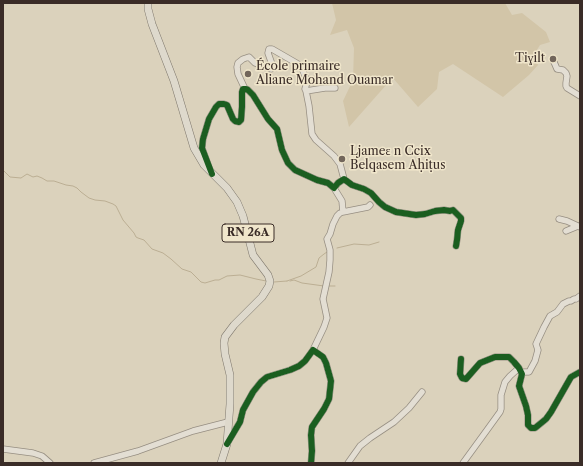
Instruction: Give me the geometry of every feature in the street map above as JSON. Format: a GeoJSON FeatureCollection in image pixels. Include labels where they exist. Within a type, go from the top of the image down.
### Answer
{"type":"FeatureCollection","features":[{"type":"Feature","properties":{"kind":"main road","name":"RN 26A"},"geometry":{"type":"LineString","coordinates":[[148,3],[152,24],[174,81],[194,148],[204,166],[227,188],[237,202],[243,216],[253,255],[270,281],[269,286],[262,297],[234,325],[225,337],[224,347],[230,375],[227,444],[221,463]]}},
{"type":"Feature","properties":{"kind":"street"},"geometry":{"type":"LineString","coordinates":[[343,212],[342,202],[334,188],[328,183],[317,180],[295,170],[288,163],[282,150],[277,129],[268,119],[253,94],[245,89],[238,74],[238,63],[243,59],[249,57],[254,63],[271,69],[273,67],[268,53],[269,49],[272,49],[302,68],[307,82],[305,89],[312,134],[340,164],[344,179],[352,185],[371,193],[385,207],[396,212],[416,215],[435,211],[453,210],[462,221],[458,230],[456,246]]}},
{"type":"Feature","properties":{"kind":"street"},"geometry":{"type":"LineString","coordinates":[[554,62],[557,69],[563,70],[566,73],[566,86],[580,96]]}},
{"type":"Feature","properties":{"kind":"street"},"geometry":{"type":"LineString","coordinates":[[306,91],[335,88]]}},
{"type":"Feature","properties":{"kind":"street"},"geometry":{"type":"LineString","coordinates":[[212,174],[202,148],[209,118],[216,107],[220,104],[224,104],[227,105],[233,119],[239,122],[241,120],[242,92],[243,89],[245,89]]}},
{"type":"Feature","properties":{"kind":"street"},"geometry":{"type":"LineString","coordinates":[[334,188],[344,179]]}},
{"type":"Feature","properties":{"kind":"street"},"geometry":{"type":"LineString","coordinates":[[227,444],[240,422],[243,410],[253,392],[261,382],[267,377],[299,366],[305,361],[313,350],[327,318],[323,299],[330,260],[330,250],[327,239],[330,234],[332,224],[340,213],[368,207],[370,205]]}},
{"type":"Feature","properties":{"kind":"street"},"geometry":{"type":"LineString","coordinates":[[559,219],[579,226]]}},
{"type":"Feature","properties":{"kind":"street"},"geometry":{"type":"LineString","coordinates":[[566,231],[579,226]]}},
{"type":"Feature","properties":{"kind":"street"},"geometry":{"type":"LineString","coordinates":[[522,374],[524,372],[529,372],[535,361],[538,350],[536,344],[550,316],[557,312],[563,304],[580,296]]}},
{"type":"Feature","properties":{"kind":"street"},"geometry":{"type":"LineString","coordinates":[[311,463],[312,426],[330,399],[331,381],[326,362],[319,353],[313,350]]}},
{"type":"Feature","properties":{"kind":"street"},"geometry":{"type":"LineString","coordinates":[[461,359],[460,374],[462,378],[466,379],[480,363],[495,357],[509,357],[519,368],[522,374],[519,386],[526,406],[528,425],[531,428],[535,428],[546,419],[571,377],[580,372]]}},
{"type":"Feature","properties":{"kind":"street"},"geometry":{"type":"LineString","coordinates":[[463,463],[500,412],[500,395],[505,382],[519,368]]}},
{"type":"Feature","properties":{"kind":"street"},"geometry":{"type":"LineString","coordinates":[[348,463],[360,446],[394,422],[409,408],[422,392]]}},
{"type":"Feature","properties":{"kind":"street"},"geometry":{"type":"LineString","coordinates":[[94,463],[138,451],[192,431],[228,422]]}},
{"type":"Feature","properties":{"kind":"street"},"geometry":{"type":"LineString","coordinates":[[3,449],[33,453],[42,456],[50,463]]}},
{"type":"Feature","properties":{"kind":"shaded area"},"geometry":{"type":"Polygon","coordinates":[[[332,3],[505,3],[512,15],[522,13],[546,32],[550,42],[540,45],[535,53],[538,65],[529,75],[503,97],[453,64],[439,72],[437,89],[418,107],[392,77],[349,127],[343,101],[353,80],[354,48],[347,30],[330,35],[336,20],[332,3]]]}},
{"type":"Feature","properties":{"kind":"waterway"},"geometry":{"type":"LineString","coordinates":[[3,170],[10,177],[21,178],[27,174],[33,177],[37,176],[47,181],[54,181],[73,186],[89,198],[113,204],[116,206],[123,220],[136,237],[144,240],[152,249],[163,253],[182,269],[191,272],[201,282],[205,283],[219,280],[227,276],[240,275],[266,281]]}},
{"type":"Feature","properties":{"kind":"waterway"},"geometry":{"type":"LineString","coordinates":[[337,248],[354,244],[369,245],[379,242]]}},
{"type":"Feature","properties":{"kind":"waterway"},"geometry":{"type":"LineString","coordinates":[[287,281],[301,276],[316,267],[319,258],[327,252]]}},
{"type":"Feature","properties":{"kind":"waterway"},"geometry":{"type":"LineString","coordinates":[[290,281],[294,280],[302,283],[324,286]]}},
{"type":"Feature","properties":{"kind":"waterway"},"geometry":{"type":"LineString","coordinates":[[274,282],[287,281]]}},
{"type":"Feature","properties":{"kind":"waterway"},"geometry":{"type":"LineString","coordinates":[[328,286],[335,286]]}},
{"type":"Feature","properties":{"kind":"cycle path"},"geometry":{"type":"LineString","coordinates":[[212,174],[202,148],[209,119],[216,107],[219,104],[224,104],[227,105],[233,119],[239,122],[241,120],[242,92],[243,89],[246,89],[253,95],[268,119],[277,129],[282,150],[288,163],[295,170],[317,180],[328,183],[334,188],[344,179],[352,185],[371,193],[385,207],[396,212],[416,215],[435,211],[453,210],[461,218],[456,246]]}},
{"type":"Feature","properties":{"kind":"cycle path"},"geometry":{"type":"LineString","coordinates":[[227,444],[240,422],[243,410],[253,392],[261,382],[267,377],[299,366],[305,361],[313,350],[323,357],[331,381],[329,399],[312,427],[311,463]]}},
{"type":"Feature","properties":{"kind":"cycle path"},"geometry":{"type":"LineString","coordinates":[[461,359],[460,374],[462,378],[466,379],[480,363],[495,357],[509,357],[519,368],[522,374],[519,386],[526,406],[528,425],[531,428],[535,428],[546,419],[571,377],[580,372]]}},
{"type":"Feature","properties":{"kind":"place","name":"Tiɣilt"},"geometry":{"type":"Point","coordinates":[553,59]}},
{"type":"Feature","properties":{"kind":"place","name":"École primaire Aliane Mohand Ouamar"},"geometry":{"type":"Point","coordinates":[248,74]}},
{"type":"Feature","properties":{"kind":"place","name":"Ljameɛ n Ccix Belqasem Aḥiṭus"},"geometry":{"type":"Point","coordinates":[342,159]}}]}
